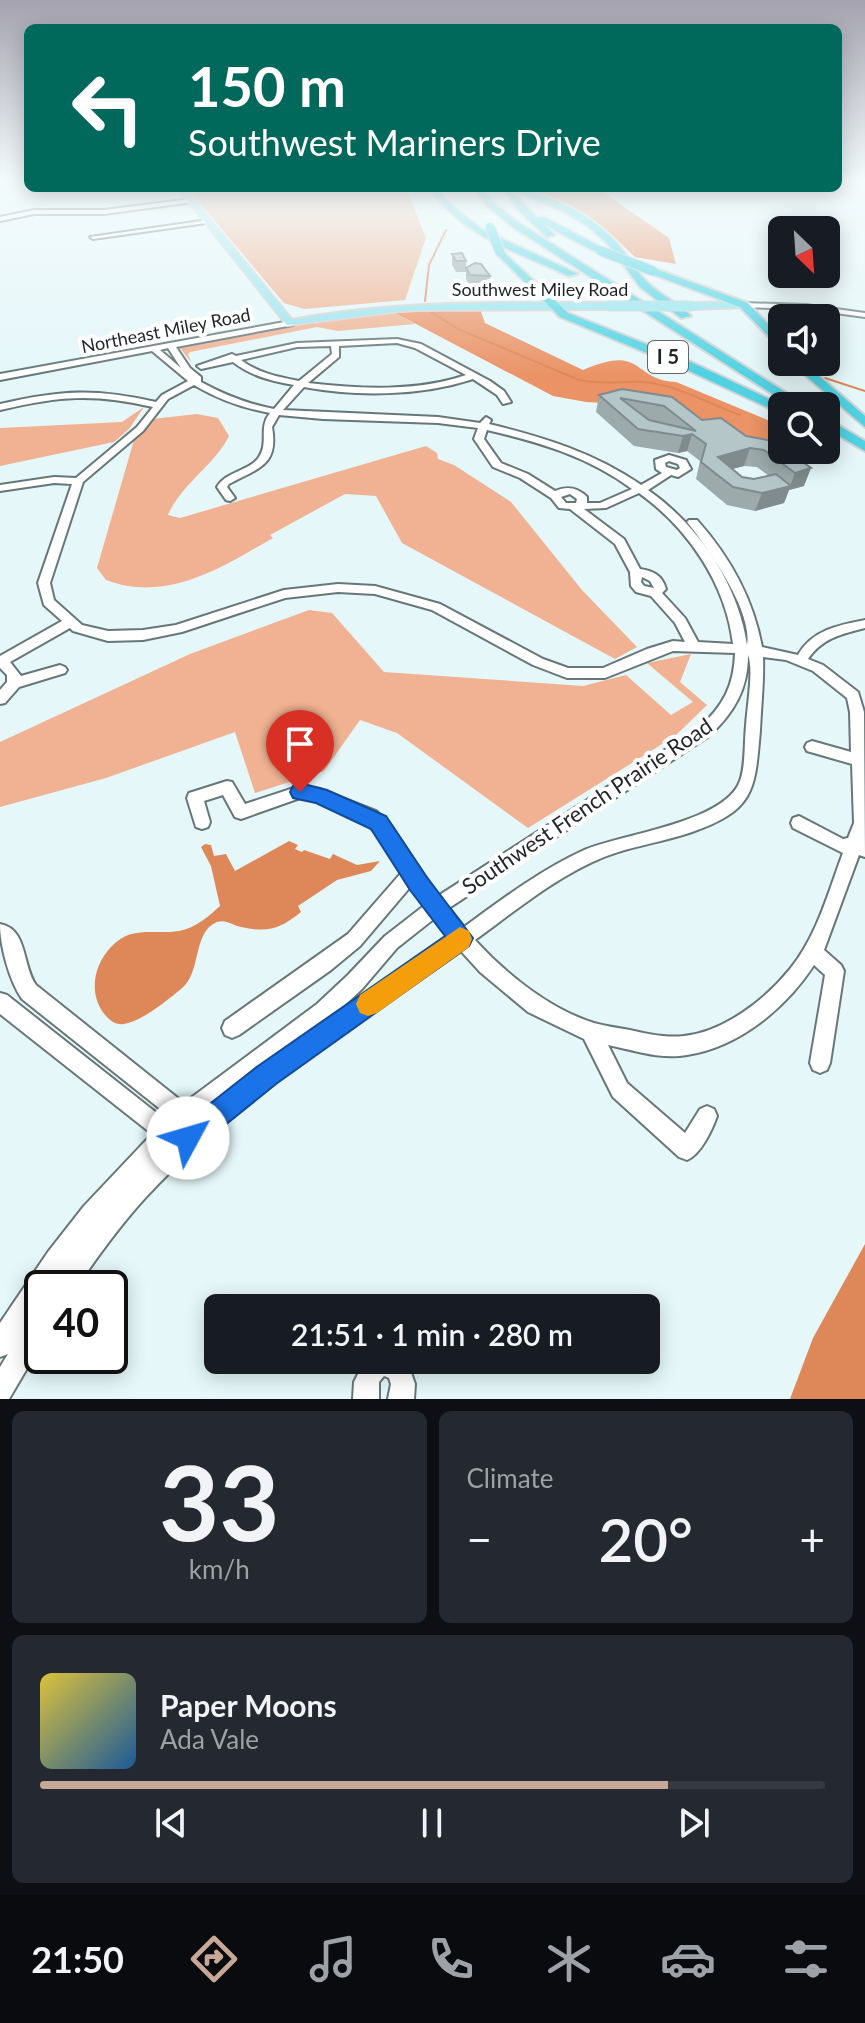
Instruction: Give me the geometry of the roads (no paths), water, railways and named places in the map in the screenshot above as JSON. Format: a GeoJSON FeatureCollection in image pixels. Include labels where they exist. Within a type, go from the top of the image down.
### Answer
{"type":"FeatureCollection","features":[{"type":"Feature","properties":{"kind":"highway","name":"I 5"},"geometry":{"type":"LineString","coordinates":[[497,244],[500,252],[553,306],[569,317],[687,365],[768,403]]}},
{"type":"Feature","properties":{"kind":"highway","name":"I 5"},"geometry":{"type":"LineString","coordinates":[[506,244],[590,283],[793,392]]}},
{"type":"Feature","properties":{"kind":"highway","name":"I 5"},"geometry":{"type":"LineString","coordinates":[[546,244],[731,357]]}},
{"type":"Feature","properties":{"kind":"highway","name":"I 5"},"geometry":{"type":"LineString","coordinates":[[563,244],[780,392]]}},
{"type":"Feature","properties":{"kind":"highway"},"geometry":{"type":"LineString","coordinates":[[588,244],[744,305],[768,331]]}},
{"type":"Feature","properties":{"kind":"highway","name":"I 5"},"geometry":{"type":"LineString","coordinates":[[613,244],[644,285],[693,323]]}},
{"type":"Feature","properties":{"kind":"highway","name":"I 5"},"geometry":{"type":"LineString","coordinates":[[704,330],[731,357]]}},
{"type":"Feature","properties":{"kind":"highway"},"geometry":{"type":"LineString","coordinates":[[812,376],[865,423]]}},
{"type":"Feature","properties":{"kind":"highway"},"geometry":{"type":"LineString","coordinates":[[840,420],[865,435]]}},
{"type":"Feature","properties":{"kind":"highway"},"geometry":{"type":"LineString","coordinates":[[840,431],[865,447]]}},
{"type":"Feature","properties":{"kind":"highway"},"geometry":{"type":"LineString","coordinates":[[840,443],[865,458]]}},
{"type":"Feature","properties":{"kind":"main road"},"geometry":{"type":"LineString","coordinates":[[225,244],[290,323]]}},
{"type":"Feature","properties":{"kind":"main road","name":"Southwest Miley Road"},"geometry":{"type":"LineString","coordinates":[[337,315],[430,308],[744,305]]}},
{"type":"Feature","properties":{"kind":"main road"},"geometry":{"type":"LineString","coordinates":[[276,307],[306,314],[337,315]]}},
{"type":"Feature","properties":{"kind":"main road","name":"Northeast Miley Road"},"geometry":{"type":"LineString","coordinates":[[290,323],[337,315]]}},
{"type":"Feature","properties":{"kind":"street"},"geometry":{"type":"LineString","coordinates":[[744,305],[814,308],[865,315]]}},
{"type":"Feature","properties":{"kind":"street","name":"Northeast Miley Road"},"geometry":{"type":"LineString","coordinates":[[0,377],[290,323]]}},
{"type":"Feature","properties":{"kind":"street"},"geometry":{"type":"LineString","coordinates":[[230,498],[222,487],[225,482],[255,467],[269,449],[271,439],[267,427],[276,410],[336,355],[335,343]]}},
{"type":"Feature","properties":{"kind":"street"},"geometry":{"type":"LineString","coordinates":[[201,366],[297,345],[407,343],[497,390],[506,402]]}},
{"type":"Feature","properties":{"kind":"street","name":"Southwest French Prairie Road"},"geometry":{"type":"LineString","coordinates":[[171,346],[194,381]]}},
{"type":"Feature","properties":{"kind":"street","name":"Southwest French Prairie Road"},"geometry":{"type":"LineString","coordinates":[[75,1270],[115,1216],[188,1138],[267,1075],[461,938],[586,856],[706,820],[728,808],[741,794],[750,770],[749,650],[727,594],[707,556],[679,520],[646,486],[547,441],[485,423],[433,419],[334,419],[225,399],[194,381],[154,349]]}},
{"type":"Feature","properties":{"kind":"street"},"geometry":{"type":"LineString","coordinates":[[232,357],[252,371],[301,385],[425,388],[457,384],[473,376]]}},
{"type":"Feature","properties":{"kind":"street"},"geometry":{"type":"LineString","coordinates":[[194,381],[169,394],[140,429],[78,481],[44,583],[48,602],[69,623],[91,633],[143,635],[177,629],[284,594],[363,589],[403,596],[436,607],[538,662],[567,673],[605,673],[652,652],[693,645],[749,650],[801,660],[859,697],[857,712],[864,806],[860,847],[813,952],[783,992],[741,1025],[721,1036],[698,1044],[660,1046],[591,1032],[535,1005],[486,966],[461,938],[411,873],[379,823],[370,816],[310,793],[291,793],[241,812],[236,808],[229,789],[224,788],[195,798],[202,822]]}},
{"type":"Feature","properties":{"kind":"street"},"geometry":{"type":"LineString","coordinates":[[0,407],[58,393],[82,391],[157,405]]}},
{"type":"Feature","properties":{"kind":"street"},"geometry":{"type":"LineString","coordinates":[[485,423],[479,439],[497,465],[524,476],[555,496],[565,491],[577,493],[583,499],[577,506]]}},
{"type":"Feature","properties":{"kind":"street"},"geometry":{"type":"LineString","coordinates":[[577,506],[596,508],[668,473]]}},
{"type":"Feature","properties":{"kind":"street"},"geometry":{"type":"LineString","coordinates":[[0,488],[54,480],[78,481]]}},
{"type":"Feature","properties":{"kind":"street"},"geometry":{"type":"LineString","coordinates":[[577,506],[620,542],[636,572],[635,583],[640,589],[655,593],[680,621],[693,645]]}},
{"type":"Feature","properties":{"kind":"street"},"geometry":{"type":"LineString","coordinates":[[14,683],[14,674],[1,662],[69,623]]}},
{"type":"Feature","properties":{"kind":"street"},"geometry":{"type":"LineString","coordinates":[[801,660],[818,638],[865,624]]}},
{"type":"Feature","properties":{"kind":"street","name":"Southwest French Prairie Road"},"geometry":{"type":"LineString","coordinates":[[0,1391],[4,1349],[74,1237],[183,1116],[324,1011],[391,942],[436,907],[641,775],[717,721],[735,696],[749,650]]}},
{"type":"Feature","properties":{"kind":"street"},"geometry":{"type":"LineString","coordinates":[[0,699],[14,683],[60,670]]}},
{"type":"Feature","properties":{"kind":"street"},"geometry":{"type":"LineString","coordinates":[[812,747],[862,762]]}},
{"type":"Feature","properties":{"kind":"street"},"geometry":{"type":"LineString","coordinates":[[799,823],[841,846],[860,847]]}},
{"type":"Feature","properties":{"kind":"street"},"geometry":{"type":"LineString","coordinates":[[232,1028],[262,1003],[353,941],[378,916],[411,873]]}},
{"type":"Feature","properties":{"kind":"street"},"geometry":{"type":"LineString","coordinates":[[0,932],[6,933],[13,941],[15,969],[29,992],[167,1100],[183,1116],[188,1138],[168,1132],[0,1002]]}},
{"type":"Feature","properties":{"kind":"street"},"geometry":{"type":"LineString","coordinates":[[813,952],[835,971],[820,1063]]}},
{"type":"Feature","properties":{"kind":"street"},"geometry":{"type":"LineString","coordinates":[[591,1032],[620,1090],[687,1149],[707,1116]]}},
{"type":"Feature","properties":{"kind":"street","name":"Southwest French Prairie Road"},"geometry":{"type":"LineString","coordinates":[[4,1349],[24,1334]]}},
{"type":"Feature","properties":{"kind":"street"},"geometry":{"type":"LineString","coordinates":[[366,1399],[365,1388],[370,1372],[384,1363],[398,1370],[403,1384],[401,1399]]}},
{"type":"Feature","properties":{"kind":"waterway"},"geometry":{"type":"LineString","coordinates":[[425,301],[429,265],[439,244]]}},
{"type":"Feature","properties":{"kind":"waterway"},"geometry":{"type":"LineString","coordinates":[[431,312],[458,329],[579,380],[655,384],[680,390],[740,415]]}},
{"type":"Feature","properties":{"kind":"waterway"},"geometry":{"type":"LineString","coordinates":[[825,378],[865,391]]}}]}
